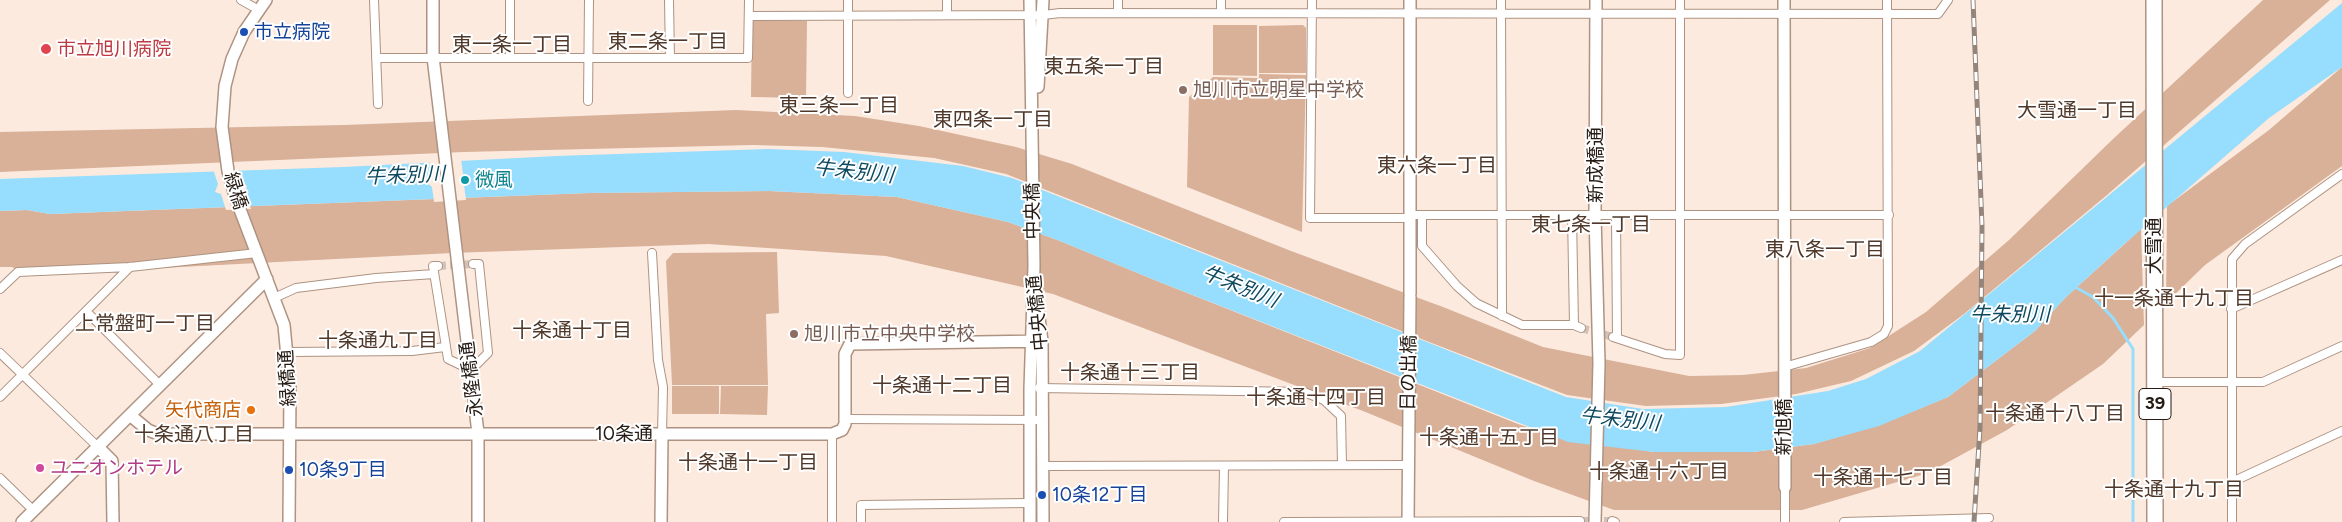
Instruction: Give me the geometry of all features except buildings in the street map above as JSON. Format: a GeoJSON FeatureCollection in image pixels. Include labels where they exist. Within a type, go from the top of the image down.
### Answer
{"type":"FeatureCollection","features":[{"type":"Feature","properties":{"kind":"highway","name":"大雪通"},"geometry":{"type":"LineString","coordinates":[[2154,0],[2156,522]]}},
{"type":"Feature","properties":{"kind":"street"},"geometry":{"type":"LineString","coordinates":[[241,0],[259,10],[266,0]]}},
{"type":"Feature","properties":{"kind":"street"},"geometry":{"type":"LineString","coordinates":[[374,0],[378,104]]}},
{"type":"Feature","properties":{"kind":"street"},"geometry":{"type":"LineString","coordinates":[[433,0],[434,57]]}},
{"type":"Feature","properties":{"kind":"street"},"geometry":{"type":"LineString","coordinates":[[510,0],[510,58]]}},
{"type":"Feature","properties":{"kind":"street"},"geometry":{"type":"LineString","coordinates":[[588,102],[589,0]]}},
{"type":"Feature","properties":{"kind":"street"},"geometry":{"type":"LineString","coordinates":[[669,0],[670,58]]}},
{"type":"Feature","properties":{"kind":"street"},"geometry":{"type":"LineString","coordinates":[[376,58],[748,58],[749,0]]}},
{"type":"Feature","properties":{"kind":"street"},"geometry":{"type":"LineString","coordinates":[[848,0],[848,93]]}},
{"type":"Feature","properties":{"kind":"street"},"geometry":{"type":"LineString","coordinates":[[947,0],[947,15]]}},
{"type":"Feature","properties":{"kind":"street"},"geometry":{"type":"LineString","coordinates":[[1030,0],[1032,156]]}},
{"type":"Feature","properties":{"kind":"street"},"geometry":{"type":"LineString","coordinates":[[1032,156],[1043,0]]}},
{"type":"Feature","properties":{"kind":"street"},"geometry":{"type":"LineString","coordinates":[[1118,0],[1118,13]]}},
{"type":"Feature","properties":{"kind":"street"},"geometry":{"type":"LineString","coordinates":[[1221,0],[1221,13]]}},
{"type":"Feature","properties":{"kind":"street"},"geometry":{"type":"LineString","coordinates":[[1312,0],[1310,218],[1422,215],[1889,215]]}},
{"type":"Feature","properties":{"kind":"street","name":"日の出橋"},"geometry":{"type":"LineString","coordinates":[[1408,522],[1410,0]]}},
{"type":"Feature","properties":{"kind":"street"},"geometry":{"type":"LineString","coordinates":[[1501,0],[1502,316]]}},
{"type":"Feature","properties":{"kind":"street","name":"新成橋通"},"geometry":{"type":"LineString","coordinates":[[1596,0],[1595,215],[1599,361],[1597,522]]}},
{"type":"Feature","properties":{"kind":"street"},"geometry":{"type":"LineString","coordinates":[[1616,215],[1615,337],[1666,354],[1680,355],[1680,0]]}},
{"type":"Feature","properties":{"kind":"street","name":"新旭橋"},"geometry":{"type":"LineString","coordinates":[[1784,0],[1785,487]]}},
{"type":"Feature","properties":{"kind":"street"},"geometry":{"type":"LineString","coordinates":[[1784,367],[1864,345],[1878,338],[1887,330],[1890,319],[1888,0]]}},
{"type":"Feature","properties":{"kind":"street"},"geometry":{"type":"LineString","coordinates":[[749,16],[1118,13],[1410,13],[1501,15],[1938,14],[1948,0]]}},
{"type":"Feature","properties":{"kind":"street","name":"緑橋"},"geometry":{"type":"LineString","coordinates":[[252,240],[228,171],[223,140],[225,86],[232,59],[244,32],[259,10]]}},
{"type":"Feature","properties":{"kind":"street","name":"永隆橋通"},"geometry":{"type":"LineString","coordinates":[[434,57],[453,237],[472,370],[478,433],[478,522]]}},
{"type":"Feature","properties":{"kind":"street","name":"中央橋"},"geometry":{"type":"LineString","coordinates":[[1032,156],[1034,266]]}},
{"type":"Feature","properties":{"kind":"street"},"geometry":{"type":"LineString","coordinates":[[2232,522],[2230,267],[2233,255],[2341,178]]}},
{"type":"Feature","properties":{"kind":"street"},"geometry":{"type":"LineString","coordinates":[[1422,215],[1422,246],[1457,286],[1476,303],[1522,325],[1578,327],[1572,215]]}},
{"type":"Feature","properties":{"kind":"street","name":"緑橋通"},"geometry":{"type":"LineString","coordinates":[[252,240],[284,325],[288,352],[290,434],[289,522]]}},
{"type":"Feature","properties":{"kind":"street"},"geometry":{"type":"LineString","coordinates":[[0,289],[18,272],[130,267],[257,253]]}},
{"type":"Feature","properties":{"kind":"street"},"geometry":{"type":"LineString","coordinates":[[652,253],[658,360],[663,387],[661,522]]}},
{"type":"Feature","properties":{"kind":"street"},"geometry":{"type":"LineString","coordinates":[[2231,309],[2342,260]]}},
{"type":"Feature","properties":{"kind":"street"},"geometry":{"type":"LineString","coordinates":[[438,266],[433,266],[448,359],[472,370],[488,353],[479,264],[473,264]]}},
{"type":"Feature","properties":{"kind":"street","name":"中央橋通"},"geometry":{"type":"LineString","coordinates":[[1034,266],[1037,340],[1042,388],[1042,522]]}},
{"type":"Feature","properties":{"kind":"street"},"geometry":{"type":"LineString","coordinates":[[0,397],[130,267]]}},
{"type":"Feature","properties":{"kind":"street"},"geometry":{"type":"LineString","coordinates":[[274,298],[296,288],[376,278],[434,274]]}},
{"type":"Feature","properties":{"kind":"street"},"geometry":{"type":"LineString","coordinates":[[22,522],[267,279]]}},
{"type":"Feature","properties":{"kind":"street"},"geometry":{"type":"LineString","coordinates":[[86,311],[160,385]]}},
{"type":"Feature","properties":{"kind":"street"},"geometry":{"type":"LineString","coordinates":[[832,522],[832,434],[842,430],[846,419],[845,354],[850,344],[1037,340]]}},
{"type":"Feature","properties":{"kind":"street","name":"中央橋通"},"geometry":{"type":"LineString","coordinates":[[1030,522],[1030,389],[1037,340]]}},
{"type":"Feature","properties":{"kind":"street"},"geometry":{"type":"LineString","coordinates":[[2154,382],[2263,382],[2342,346]]}},
{"type":"Feature","properties":{"kind":"street"},"geometry":{"type":"LineString","coordinates":[[288,352],[412,351],[445,347]]}},
{"type":"Feature","properties":{"kind":"street"},"geometry":{"type":"LineString","coordinates":[[0,353],[112,460],[113,522]]}},
{"type":"Feature","properties":{"kind":"street"},"geometry":{"type":"LineString","coordinates":[[1030,389],[1304,392],[1324,400],[1341,416],[1342,464]]}},
{"type":"Feature","properties":{"kind":"street","name":"10条通"},"geometry":{"type":"LineString","coordinates":[[131,416],[148,430],[158,434],[832,434]]}},
{"type":"Feature","properties":{"kind":"street"},"geometry":{"type":"LineString","coordinates":[[846,419],[1042,420]]}},
{"type":"Feature","properties":{"kind":"street"},"geometry":{"type":"LineString","coordinates":[[2232,482],[2342,431]]}},
{"type":"Feature","properties":{"kind":"street"},"geometry":{"type":"LineString","coordinates":[[1043,466],[1408,464]]}},
{"type":"Feature","properties":{"kind":"street"},"geometry":{"type":"LineString","coordinates":[[1223,522],[1224,466]]}},
{"type":"Feature","properties":{"kind":"street"},"geometry":{"type":"LineString","coordinates":[[0,478],[34,511]]}},
{"type":"Feature","properties":{"kind":"street"},"geometry":{"type":"LineString","coordinates":[[1785,487],[1785,522]]}},
{"type":"Feature","properties":{"kind":"street"},"geometry":{"type":"LineString","coordinates":[[861,522],[861,506],[1030,503]]}},
{"type":"Feature","properties":{"kind":"street"},"geometry":{"type":"LineString","coordinates":[[1844,522],[1989,518]]}},
{"type":"Feature","properties":{"kind":"street"},"geometry":{"type":"LineString","coordinates":[[1284,522],[1576,521]]}},
{"type":"Feature","properties":{"kind":"shaded area"},"geometry":{"type":"Polygon","coordinates":[[[2263,0],[2330,0],[2107,195],[1964,314],[1914,351],[1851,381],[1796,394],[1721,404],[1646,406],[1567,395],[1006,174],[934,158],[822,147],[753,145],[464,152],[0,172],[0,132],[344,125],[736,110],[855,116],[919,126],[1016,147],[1072,164],[1291,251],[1443,307],[1543,347],[1689,376],[1743,375],[1806,368],[1870,348],[1926,312],[2009,240],[2113,139],[2263,0]]]}},
{"type":"Feature","properties":{"kind":"shaded area"},"geometry":{"type":"Polygon","coordinates":[[[752,20],[807,21],[806,98],[751,97],[752,20]]]}},
{"type":"Feature","properties":{"kind":"shaded area"},"geometry":{"type":"Polygon","coordinates":[[[1213,25],[1257,25],[1257,76],[1213,75],[1213,25]]]}},
{"type":"Feature","properties":{"kind":"shaded area"},"geometry":{"type":"Polygon","coordinates":[[[1303,25],[1306,28],[1306,73],[1259,73],[1259,26],[1303,25]]]}},
{"type":"Feature","properties":{"kind":"shaded area"},"geometry":{"type":"Polygon","coordinates":[[[2342,67],[2342,166],[2205,265],[2166,303],[2167,206],[2269,130],[2342,67]]]}},
{"type":"Feature","properties":{"kind":"shaded area"},"geometry":{"type":"Polygon","coordinates":[[[1259,74],[1306,75],[1302,232],[1187,187],[1189,97],[1213,77],[1259,78],[1259,74]]]}},
{"type":"Feature","properties":{"kind":"shaded area"},"geometry":{"type":"Polygon","coordinates":[[[769,191],[897,197],[1008,222],[1518,424],[1540,431],[1654,452],[1753,452],[1814,444],[1879,425],[1948,397],[2035,331],[2065,298],[2141,229],[2144,325],[2103,364],[2007,430],[1928,473],[1802,510],[1614,510],[1534,481],[1363,411],[1053,294],[886,256],[708,244],[452,253],[25,275],[12,267],[0,267],[0,211],[27,210],[50,214],[588,193],[769,191]]]}},
{"type":"Feature","properties":{"kind":"shaded area"},"geometry":{"type":"Polygon","coordinates":[[[777,252],[779,313],[766,314],[768,385],[672,385],[666,261],[673,253],[777,252]]]}},
{"type":"Feature","properties":{"kind":"shaded area"},"geometry":{"type":"Polygon","coordinates":[[[672,386],[719,386],[719,414],[672,414],[672,386]]]}},
{"type":"Feature","properties":{"kind":"shaded area"},"geometry":{"type":"Polygon","coordinates":[[[721,386],[768,386],[767,415],[720,414],[721,386]]]}},
{"type":"Feature","properties":{"kind":"water","name":"牛朱別川"},"geometry":{"type":"Polygon","coordinates":[[[2342,3],[2342,67],[2269,118],[2122,246],[2065,298],[2035,331],[1948,397],[1879,426],[1814,444],[1753,452],[1654,452],[1568,442],[1008,222],[897,197],[769,191],[588,193],[50,214],[27,210],[0,211],[0,179],[768,149],[844,152],[963,166],[1012,178],[1566,397],[1643,409],[1726,407],[1828,391],[1866,379],[1920,351],[2342,3]]]}},
{"type":"Feature","properties":{"kind":"pier"},"geometry":{"type":"Polygon","coordinates":[[[461,159],[463,174],[469,179],[464,185],[466,200],[434,202],[432,187],[426,182],[431,176],[429,160],[461,159]]]}},
{"type":"Feature","properties":{"kind":"pier"},"geometry":{"type":"Polygon","coordinates":[[[238,168],[242,183],[247,186],[245,193],[251,209],[226,210],[221,194],[215,192],[218,184],[213,169],[238,168]]]}},
{"type":"Feature","properties":{"kind":"waterway"},"geometry":{"type":"LineString","coordinates":[[2075,287],[2093,297],[2113,318],[2133,349],[2133,522]]}},
{"type":"Feature","properties":{"kind":"tunnel"},"geometry":{"type":"LineString","coordinates":[[438,266],[473,264]]}},
{"type":"Feature","properties":{"kind":"tunnel"},"geometry":{"type":"LineString","coordinates":[[1581,328],[1613,337]]}},
{"type":"Feature","properties":{"kind":"tunnel"},"geometry":{"type":"LineString","coordinates":[[1580,521],[1612,521]]}},
{"type":"Feature","properties":{"kind":"railway"},"geometry":{"type":"LineString","coordinates":[[1973,0],[1982,226],[1980,428],[1974,522]]}},
{"type":"Feature","properties":{"kind":"place","name":"市立病院"},"geometry":{"type":"Point","coordinates":[244,32]}},
{"type":"Feature","properties":{"kind":"place","name":"市立旭川病院"},"geometry":{"type":"Point","coordinates":[46,49]}},
{"type":"Feature","properties":{"kind":"place","name":"旭川市立明星中学校"},"geometry":{"type":"Point","coordinates":[1183,90]}},
{"type":"Feature","properties":{"kind":"place","name":"微風"},"geometry":{"type":"Point","coordinates":[465,180]}},
{"type":"Feature","properties":{"kind":"place","name":"旭川市立中央中学校"},"geometry":{"type":"Point","coordinates":[794,334]}},
{"type":"Feature","properties":{"kind":"place","name":"矢代商店"},"geometry":{"type":"Point","coordinates":[251,410]}},
{"type":"Feature","properties":{"kind":"place","name":"ユニオンホテル"},"geometry":{"type":"Point","coordinates":[40,468]}},
{"type":"Feature","properties":{"kind":"place","name":"10条9丁目"},"geometry":{"type":"Point","coordinates":[289,470]}},
{"type":"Feature","properties":{"kind":"place","name":"10条12丁目"},"geometry":{"type":"Point","coordinates":[1042,495]}},
{"type":"Feature","properties":{"kind":"district","name":"東二条一丁目"},"geometry":{"type":"Point","coordinates":[668,42]}},
{"type":"Feature","properties":{"kind":"district","name":"東一条一丁目"},"geometry":{"type":"Point","coordinates":[512,45]}},
{"type":"Feature","properties":{"kind":"district","name":"東五条一丁目"},"geometry":{"type":"Point","coordinates":[1104,67]}},
{"type":"Feature","properties":{"kind":"district","name":"東三条一丁目"},"geometry":{"type":"Point","coordinates":[839,106]}},
{"type":"Feature","properties":{"kind":"district","name":"大雪通一丁目"},"geometry":{"type":"Point","coordinates":[2077,111]}},
{"type":"Feature","properties":{"kind":"district","name":"東四条一丁目"},"geometry":{"type":"Point","coordinates":[993,120]}},
{"type":"Feature","properties":{"kind":"district","name":"東六条一丁目"},"geometry":{"type":"Point","coordinates":[1437,166]}},
{"type":"Feature","properties":{"kind":"district","name":"東七条一丁目"},"geometry":{"type":"Point","coordinates":[1591,225]}},
{"type":"Feature","properties":{"kind":"district","name":"東八条一丁目"},"geometry":{"type":"Point","coordinates":[1825,250]}},
{"type":"Feature","properties":{"kind":"district","name":"十一条通十九丁目"},"geometry":{"type":"Point","coordinates":[2174,299]}},
{"type":"Feature","properties":{"kind":"district","name":"上常盤町一丁目"},"geometry":{"type":"Point","coordinates":[145,324]}},
{"type":"Feature","properties":{"kind":"district","name":"十条通十丁目"},"geometry":{"type":"Point","coordinates":[572,331]}},
{"type":"Feature","properties":{"kind":"district","name":"十条通九丁目"},"geometry":{"type":"Point","coordinates":[378,341]}},
{"type":"Feature","properties":{"kind":"district","name":"十条通十三丁目"},"geometry":{"type":"Point","coordinates":[1130,373]}},
{"type":"Feature","properties":{"kind":"district","name":"十条通十二丁目"},"geometry":{"type":"Point","coordinates":[942,386]}},
{"type":"Feature","properties":{"kind":"district","name":"十条通十四丁目"},"geometry":{"type":"Point","coordinates":[1316,398]}},
{"type":"Feature","properties":{"kind":"district","name":"十条通十八丁目"},"geometry":{"type":"Point","coordinates":[2055,414]}},
{"type":"Feature","properties":{"kind":"district","name":"十条通八丁目"},"geometry":{"type":"Point","coordinates":[194,435]}},
{"type":"Feature","properties":{"kind":"district","name":"十条通十五丁目"},"geometry":{"type":"Point","coordinates":[1489,438]}},
{"type":"Feature","properties":{"kind":"district","name":"十条通十一丁目"},"geometry":{"type":"Point","coordinates":[748,463]}},
{"type":"Feature","properties":{"kind":"district","name":"十条通十六丁目"},"geometry":{"type":"Point","coordinates":[1659,472]}},
{"type":"Feature","properties":{"kind":"district","name":"十条通十七丁目"},"geometry":{"type":"Point","coordinates":[1883,478]}},
{"type":"Feature","properties":{"kind":"district","name":"十条通十九丁目"},"geometry":{"type":"Point","coordinates":[2174,490]}}]}
